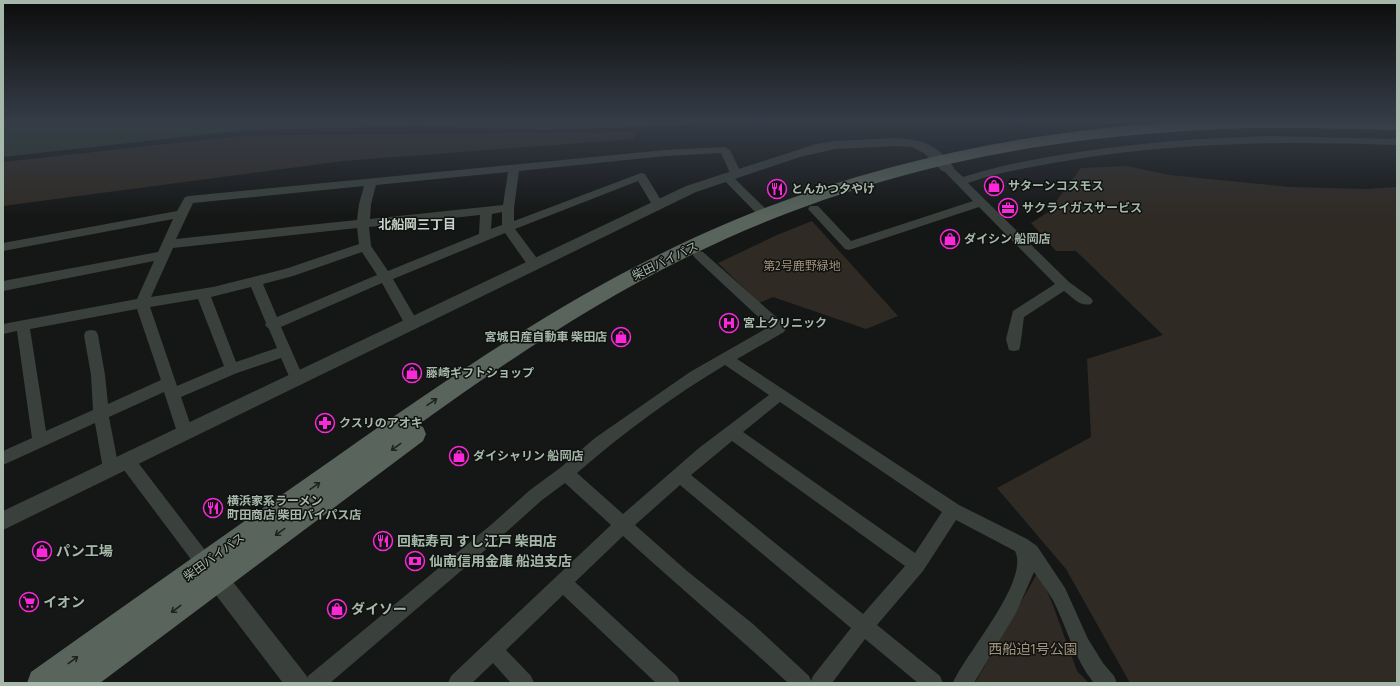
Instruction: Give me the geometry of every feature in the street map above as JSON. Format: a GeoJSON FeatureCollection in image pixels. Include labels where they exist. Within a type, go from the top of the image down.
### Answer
{"type":"FeatureCollection","features":[{"type":"Feature","properties":{"kind":"highway","name":"柴田バイパス"},"geometry":{"type":"LineString","coordinates":[[76,683],[211,571],[440,397],[557,320],[646,270],[765,215],[838,188],[949,170],[991,152]]}},
{"type":"Feature","properties":{"kind":"highway","name":"柴田バイパス"},"geometry":{"type":"LineString","coordinates":[[42,683],[211,571],[562,330],[619,297],[699,255],[755,231],[814,209],[875,188],[1027,152]]}},
{"type":"Feature","properties":{"kind":"street"},"geometry":{"type":"LineString","coordinates":[[185,432],[142,303],[165,249],[189,200],[514,168],[696,152]]}},
{"type":"Feature","properties":{"kind":"street"},"geometry":{"type":"LineString","coordinates":[[725,152],[731,175],[765,215]]}},
{"type":"Feature","properties":{"kind":"street"},"geometry":{"type":"LineString","coordinates":[[3,521],[691,189],[803,152]]}},
{"type":"Feature","properties":{"kind":"street"},"geometry":{"type":"LineString","coordinates":[[931,152],[1064,285],[1086,301]]}},
{"type":"Feature","properties":{"kind":"street"},"geometry":{"type":"LineString","coordinates":[[949,170],[994,170],[1096,152]]}},
{"type":"Feature","properties":{"kind":"street"},"geometry":{"type":"LineString","coordinates":[[642,156],[642,176],[658,205]]}},
{"type":"Feature","properties":{"kind":"street"},"geometry":{"type":"LineString","coordinates":[[514,168],[508,208],[508,228],[534,264]]}},
{"type":"Feature","properties":{"kind":"street"},"geometry":{"type":"LineString","coordinates":[[272,325],[386,278],[434,256],[642,176]]}},
{"type":"Feature","properties":{"kind":"street"},"geometry":{"type":"LineString","coordinates":[[371,182],[365,204],[363,224],[365,246],[386,278],[412,324]]}},
{"type":"Feature","properties":{"kind":"street"},"geometry":{"type":"LineString","coordinates":[[814,209],[849,246],[982,202]]}},
{"type":"Feature","properties":{"kind":"street"},"geometry":{"type":"LineString","coordinates":[[3,286],[165,249],[363,224],[508,208]]}},
{"type":"Feature","properties":{"kind":"street"},"geometry":{"type":"LineString","coordinates":[[485,236],[486,210]]}},
{"type":"Feature","properties":{"kind":"street"},"geometry":{"type":"LineString","coordinates":[[3,247],[182,214]]}},
{"type":"Feature","properties":{"kind":"street"},"geometry":{"type":"LineString","coordinates":[[3,329],[104,309],[203,294],[288,273],[365,246]]}},
{"type":"Feature","properties":{"kind":"street"},"geometry":{"type":"LineString","coordinates":[[315,683],[498,529],[536,495],[566,473],[601,443],[695,376],[779,328],[699,255]]}},
{"type":"Feature","properties":{"kind":"street"},"geometry":{"type":"LineString","coordinates":[[255,282],[272,325],[297,379]]}},
{"type":"Feature","properties":{"kind":"street"},"geometry":{"type":"LineString","coordinates":[[1014,346],[1014,332],[1018,314],[1064,285]]}},
{"type":"Feature","properties":{"kind":"street"},"geometry":{"type":"LineString","coordinates":[[203,294],[232,369]]}},
{"type":"Feature","properties":{"kind":"street"},"geometry":{"type":"LineString","coordinates":[[22,325],[40,441]]}},
{"type":"Feature","properties":{"kind":"street"},"geometry":{"type":"LineString","coordinates":[[91,335],[98,375],[101,413],[119,465],[211,571],[298,683]]}},
{"type":"Feature","properties":{"kind":"street"},"geometry":{"type":"LineString","coordinates":[[3,458],[101,413],[171,388],[284,351]]}},
{"type":"Feature","properties":{"kind":"street"},"geometry":{"type":"LineString","coordinates":[[725,358],[953,510],[1032,552],[1059,594],[1081,646],[1096,670],[1107,683]]}},
{"type":"Feature","properties":{"kind":"street"},"geometry":{"type":"LineString","coordinates":[[458,683],[624,524],[679,475],[779,395]]}},
{"type":"Feature","properties":{"kind":"street"},"geometry":{"type":"LineString","coordinates":[[731,432],[917,565]]}},
{"type":"Feature","properties":{"kind":"street"},"geometry":{"type":"LineString","coordinates":[[566,473],[682,577],[746,631],[802,683]]}},
{"type":"Feature","properties":{"kind":"street"},"geometry":{"type":"LineString","coordinates":[[679,475],[933,683]]}},
{"type":"Feature","properties":{"kind":"street"},"geometry":{"type":"LineString","coordinates":[[820,683],[864,626],[917,565],[953,510]]}},
{"type":"Feature","properties":{"kind":"street"},"geometry":{"type":"LineString","coordinates":[[962,683],[1010,606],[1020,586],[1025,574],[1026,555],[1021,545]]}},
{"type":"Feature","properties":{"kind":"street"},"geometry":{"type":"LineString","coordinates":[[562,582],[670,683]]}},
{"type":"Feature","properties":{"kind":"street"},"geometry":{"type":"LineString","coordinates":[[493,649],[524,683]]}},
{"type":"Feature","properties":{"kind":"green space"},"geometry":{"type":"Polygon","coordinates":[[[94,152],[462,152],[343,161],[3,206],[3,162],[94,152]]]}},
{"type":"Feature","properties":{"kind":"green space"},"geometry":{"type":"Polygon","coordinates":[[[1127,166],[1169,175],[1289,187],[1366,189],[1397,187],[1397,683],[1130,683],[1066,569],[997,488],[1091,437],[1087,359],[1163,335],[1076,251],[1056,251],[1031,223],[1048,212],[1081,168],[1127,166]]]}},
{"type":"Feature","properties":{"kind":"green space","name":"第2号鹿野緑地"},"geometry":{"type":"Polygon","coordinates":[[[812,221],[898,316],[866,329],[773,297],[759,303],[718,263],[777,235],[812,221]]]}},
{"type":"Feature","properties":{"kind":"green space","name":"西船迫1号公園"},"geometry":{"type":"Polygon","coordinates":[[[1038,572],[1051,600],[1077,671],[1089,683],[975,683],[1038,572]]]}},
{"type":"Feature","properties":{"kind":"shaded area"},"geometry":{"type":"Polygon","coordinates":[[[3,152],[48,152],[3,157],[3,152]]]}},
{"type":"Feature","properties":{"kind":"place","name":"サターンコスモス"},"geometry":{"type":"Point","coordinates":[994,186]}},
{"type":"Feature","properties":{"kind":"place","name":"とんかつ夕やけ"},"geometry":{"type":"Point","coordinates":[777,189]}},
{"type":"Feature","properties":{"kind":"place","name":"サクライガスサービス"},"geometry":{"type":"Point","coordinates":[1008,208]}},
{"type":"Feature","properties":{"kind":"place","name":"ダイシン 船岡店"},"geometry":{"type":"Point","coordinates":[950,239]}},
{"type":"Feature","properties":{"kind":"place","name":"宮上クリニック"},"geometry":{"type":"Point","coordinates":[729,323]}},
{"type":"Feature","properties":{"kind":"place","name":"宮城日産自動車 柴田店"},"geometry":{"type":"Point","coordinates":[621,337]}},
{"type":"Feature","properties":{"kind":"place","name":"藤崎ギフトショップ"},"geometry":{"type":"Point","coordinates":[412,373]}},
{"type":"Feature","properties":{"kind":"place","name":"クスリのアオキ"},"geometry":{"type":"Point","coordinates":[325,423]}},
{"type":"Feature","properties":{"kind":"place","name":"ダイシャリン 船岡店"},"geometry":{"type":"Point","coordinates":[459,456]}},
{"type":"Feature","properties":{"kind":"place","name":"横浜家系ラーメン 町田商店 柴田バイパス店"},"geometry":{"type":"Point","coordinates":[213,508]}},
{"type":"Feature","properties":{"kind":"place","name":"回転寿司 すし江戸 柴田店"},"geometry":{"type":"Point","coordinates":[383,541]}},
{"type":"Feature","properties":{"kind":"place","name":"パン工場"},"geometry":{"type":"Point","coordinates":[42,551]}},
{"type":"Feature","properties":{"kind":"place","name":"仙南信用金庫 船迫支店"},"geometry":{"type":"Point","coordinates":[415,561]}},
{"type":"Feature","properties":{"kind":"place","name":"イオン"},"geometry":{"type":"Point","coordinates":[29,602]}},
{"type":"Feature","properties":{"kind":"place","name":"ダイソー"},"geometry":{"type":"Point","coordinates":[337,609]}},
{"type":"Feature","properties":{"kind":"district","name":"北船岡三丁目"},"geometry":{"type":"Point","coordinates":[417,224]}}]}
